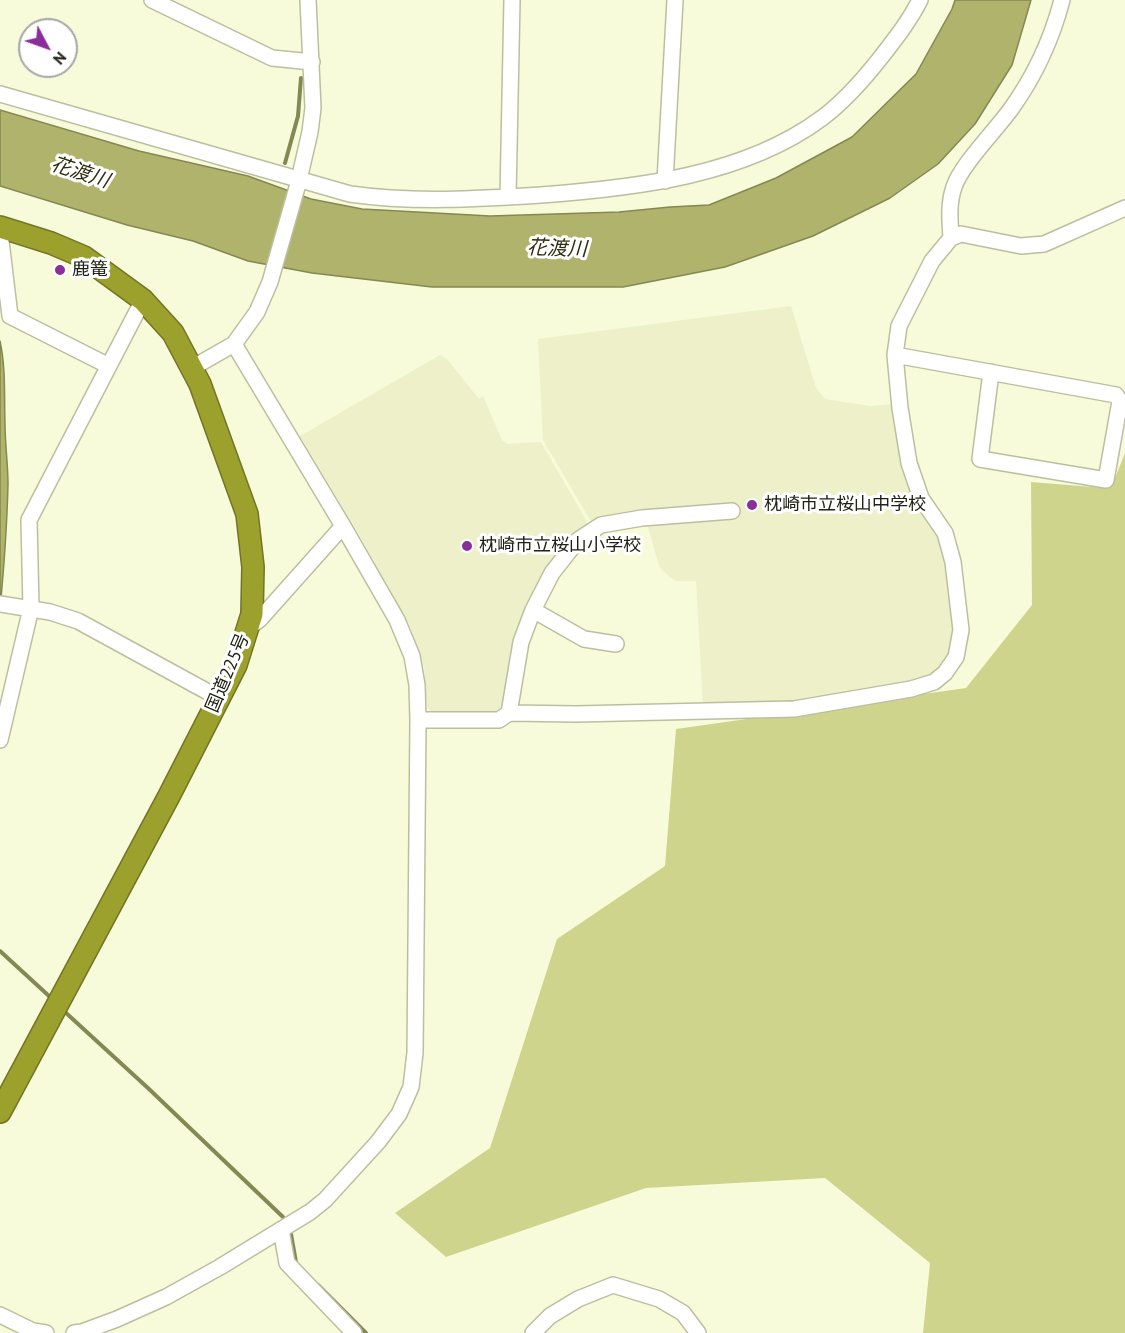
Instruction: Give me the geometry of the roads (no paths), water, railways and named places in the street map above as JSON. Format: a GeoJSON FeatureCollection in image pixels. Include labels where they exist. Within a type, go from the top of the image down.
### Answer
{"type":"FeatureCollection","features":[{"type":"Feature","properties":{"kind":"highway","name":"国道225号"},"geometry":{"type":"LineString","coordinates":[[0,227],[51,243],[84,257],[143,300],[172,333],[192,368],[220,436],[247,514],[253,567],[252,614],[236,664],[0,1112]]}},
{"type":"Feature","properties":{"kind":"street"},"geometry":{"type":"LineString","coordinates":[[152,0],[272,58],[312,62]]}},
{"type":"Feature","properties":{"kind":"street"},"geometry":{"type":"LineString","coordinates":[[192,368],[234,344],[257,312],[270,282],[310,132],[313,108],[308,0]]}},
{"type":"Feature","properties":{"kind":"street"},"geometry":{"type":"LineString","coordinates":[[508,197],[512,0]]}},
{"type":"Feature","properties":{"kind":"street"},"geometry":{"type":"LineString","coordinates":[[664,181],[675,0]]}},
{"type":"Feature","properties":{"kind":"street"},"geometry":{"type":"LineString","coordinates":[[0,94],[298,182],[350,194],[395,199],[508,197],[610,190],[690,175],[746,157],[798,134],[846,98],[894,41],[920,0]]}},
{"type":"Feature","properties":{"kind":"street"},"geometry":{"type":"LineString","coordinates":[[951,238],[950,210],[953,188],[960,173],[1012,108],[1028,81],[1056,22],[1062,0]]}},
{"type":"Feature","properties":{"kind":"street"},"geometry":{"type":"LineString","coordinates":[[418,720],[499,720],[510,713],[576,714],[794,709],[911,689],[934,682],[945,673],[956,657],[961,630],[953,562],[945,533],[921,498],[912,472],[900,408],[895,355],[899,326],[932,261],[951,238],[961,234],[1021,246],[1044,244],[1125,208]]}},
{"type":"Feature","properties":{"kind":"street"},"geometry":{"type":"LineString","coordinates":[[0,233],[10,316],[109,366]]}},
{"type":"Feature","properties":{"kind":"street"},"geometry":{"type":"LineString","coordinates":[[0,740],[25,607],[29,520],[143,300]]}},
{"type":"Feature","properties":{"kind":"street"},"geometry":{"type":"LineString","coordinates":[[74,1333],[118,1326],[220,1267],[326,1200],[378,1142],[399,1114],[411,1088],[415,1053],[418,720],[417,685],[412,656],[397,620],[234,344]]}},
{"type":"Feature","properties":{"kind":"street"},"geometry":{"type":"LineString","coordinates":[[895,355],[1116,394],[1120,401],[1106,480],[980,459],[991,372]]}},
{"type":"Feature","properties":{"kind":"street"},"geometry":{"type":"LineString","coordinates":[[510,713],[521,642],[533,610],[552,573],[578,540],[601,525],[642,518],[732,511]]}},
{"type":"Feature","properties":{"kind":"street"},"geometry":{"type":"LineString","coordinates":[[247,629],[260,619],[343,526]]}},
{"type":"Feature","properties":{"kind":"street"},"geometry":{"type":"LineString","coordinates":[[0,604],[25,607],[78,621],[219,698]]}},
{"type":"Feature","properties":{"kind":"street"},"geometry":{"type":"LineString","coordinates":[[533,610],[584,639],[616,644]]}},
{"type":"Feature","properties":{"kind":"street"},"geometry":{"type":"LineString","coordinates":[[281,1230],[287,1263],[354,1333]]}},
{"type":"Feature","properties":{"kind":"street"},"geometry":{"type":"LineString","coordinates":[[533,1333],[550,1316],[578,1299],[613,1285],[659,1299],[683,1313],[698,1333]]}},
{"type":"Feature","properties":{"kind":"street"},"geometry":{"type":"LineString","coordinates":[[0,1315],[33,1330],[46,1333]]}},
{"type":"Feature","properties":{"kind":"water","name":"花渡川"},"geometry":{"type":"Polygon","coordinates":[[[955,0],[1031,0],[1012,65],[975,124],[938,164],[890,198],[813,236],[725,267],[623,287],[432,287],[312,273],[248,261],[193,241],[127,225],[0,186],[0,110],[139,151],[248,176],[311,199],[362,209],[490,216],[619,212],[709,205],[776,178],[852,137],[916,74],[955,0]]]}},
{"type":"Feature","properties":{"kind":"water"},"geometry":{"type":"Polygon","coordinates":[[[0,341],[4,372],[8,484],[0,609],[0,341]]]}},
{"type":"Feature","properties":{"kind":"waterway"},"geometry":{"type":"LineString","coordinates":[[285,163],[298,116],[301,78]]}},
{"type":"Feature","properties":{"kind":"waterway"},"geometry":{"type":"LineString","coordinates":[[0,951],[49,996]]}},
{"type":"Feature","properties":{"kind":"waterway"},"geometry":{"type":"LineString","coordinates":[[65,1012],[283,1217]]}},
{"type":"Feature","properties":{"kind":"waterway"},"geometry":{"type":"LineString","coordinates":[[291,1234],[296,1262]]}},
{"type":"Feature","properties":{"kind":"waterway"},"geometry":{"type":"LineString","coordinates":[[318,1285],[366,1333]]}},
{"type":"Feature","properties":{"kind":"place","name":"鹿篭"},"geometry":{"type":"Point","coordinates":[60,270]}},
{"type":"Feature","properties":{"kind":"place","name":"枕崎市立桜山中学校"},"geometry":{"type":"Point","coordinates":[752,505]}},
{"type":"Feature","properties":{"kind":"place","name":"枕崎市立桜山小学校"},"geometry":{"type":"Point","coordinates":[467,546]}}]}
